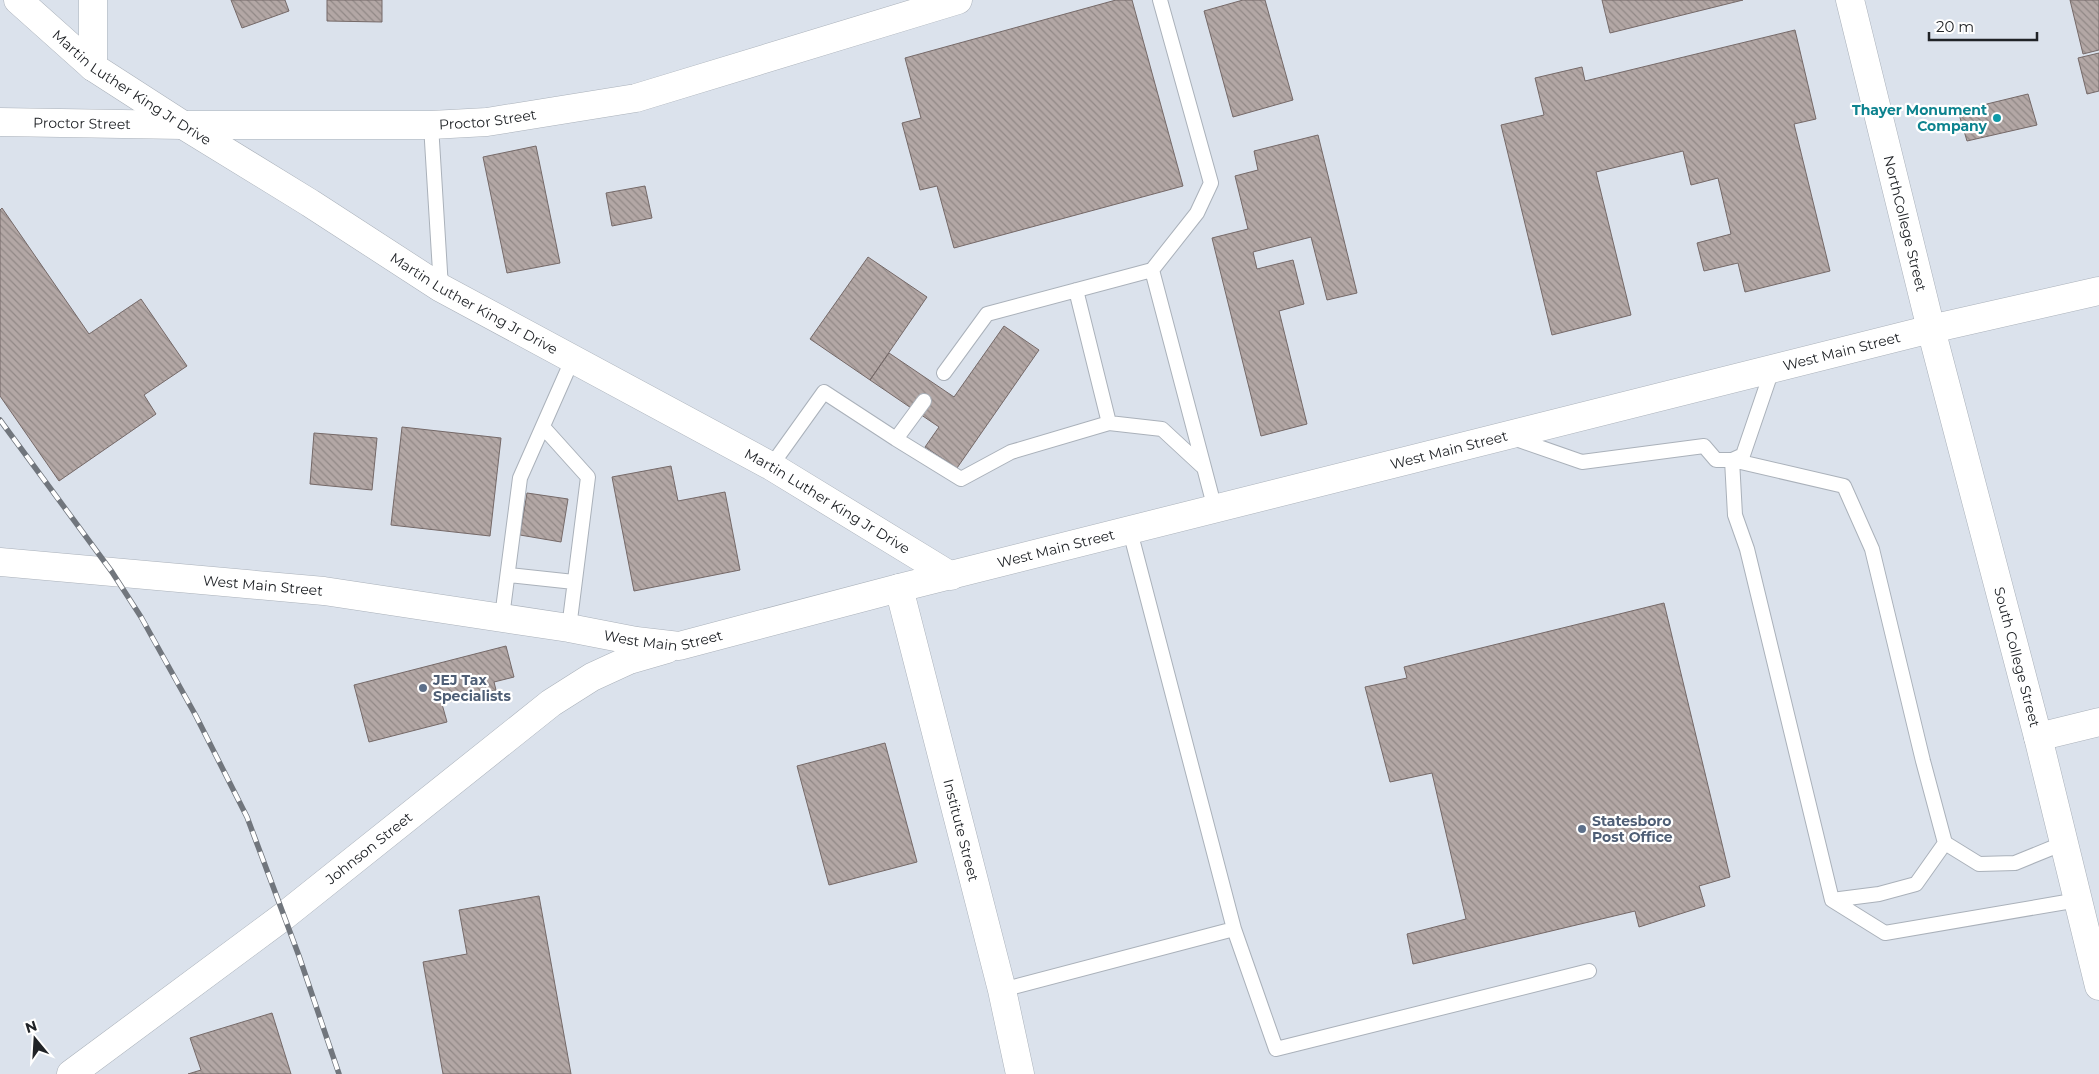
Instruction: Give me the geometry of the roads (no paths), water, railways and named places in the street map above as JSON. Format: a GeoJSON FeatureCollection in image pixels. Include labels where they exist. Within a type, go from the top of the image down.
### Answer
{"type":"FeatureCollection","features":[{"type":"Feature","properties":{"kind":"street","name":"Martin Luther King Jr Drive"},"geometry":{"type":"LineString","coordinates":[[18,0],[93,67],[182,125],[310,203],[441,288],[771,466],[951,576]]}},
{"type":"Feature","properties":{"kind":"street"},"geometry":{"type":"LineString","coordinates":[[93,0],[93,67]]}},
{"type":"Feature","properties":{"kind":"street","name":"Proctor Street"},"geometry":{"type":"LineString","coordinates":[[0,122],[182,125],[431,125],[487,122],[636,98],[958,0]]}},
{"type":"Feature","properties":{"kind":"street","name":"NorthCollege Street"},"geometry":{"type":"LineString","coordinates":[[1850,0],[1931,329]]}},
{"type":"Feature","properties":{"kind":"street","name":"West Main Street"},"geometry":{"type":"LineString","coordinates":[[0,562],[324,591],[502,617],[636,641],[680,646],[899,588],[1931,329],[2099,291]]}},
{"type":"Feature","properties":{"kind":"street","name":"South College Street"},"geometry":{"type":"LineString","coordinates":[[1931,329],[2038,737],[2099,986]]}},
{"type":"Feature","properties":{"kind":"street","name":"Institute Street"},"geometry":{"type":"LineString","coordinates":[[899,588],[1002,990],[1020,1074]]}},
{"type":"Feature","properties":{"kind":"street","name":"Johnson Street"},"geometry":{"type":"LineString","coordinates":[[71,1074],[284,916],[551,703],[592,678],[629,660],[680,646]]}},
{"type":"Feature","properties":{"kind":"street"},"geometry":{"type":"LineString","coordinates":[[2038,737],[2099,722]]}},
{"type":"Feature","properties":{"kind":"lane"},"geometry":{"type":"LineString","coordinates":[[944,373],[987,314],[1152,270],[1197,213],[1211,183],[1160,0]]}},
{"type":"Feature","properties":{"kind":"lane"},"geometry":{"type":"LineString","coordinates":[[431,125],[441,288]]}},
{"type":"Feature","properties":{"kind":"lane"},"geometry":{"type":"LineString","coordinates":[[1152,270],[1214,510]]}},
{"type":"Feature","properties":{"kind":"lane"},"geometry":{"type":"LineString","coordinates":[[1076,290],[1109,423]]}},
{"type":"Feature","properties":{"kind":"lane"},"geometry":{"type":"LineString","coordinates":[[502,617],[520,478],[573,358]]}},
{"type":"Feature","properties":{"kind":"lane"},"geometry":{"type":"LineString","coordinates":[[1732,460],[1743,455],[1772,370]]}},
{"type":"Feature","properties":{"kind":"lane"},"geometry":{"type":"LineString","coordinates":[[771,466],[824,392],[961,479],[1011,452],[1109,423],[1162,429],[1202,466]]}},
{"type":"Feature","properties":{"kind":"lane"},"geometry":{"type":"LineString","coordinates":[[896,439],[924,401]]}},
{"type":"Feature","properties":{"kind":"lane"},"geometry":{"type":"LineString","coordinates":[[543,427],[588,477],[569,628]]}},
{"type":"Feature","properties":{"kind":"lane"},"geometry":{"type":"LineString","coordinates":[[1508,436],[1582,462],[1704,446],[1716,460],[1732,460],[1844,486],[1872,549],[1923,761],[1945,843],[1979,864],[2015,863],[2064,843]]}},
{"type":"Feature","properties":{"kind":"lane"},"geometry":{"type":"LineString","coordinates":[[1732,460],[1735,515],[1747,549],[1832,900],[1885,932],[2078,900]]}},
{"type":"Feature","properties":{"kind":"lane"},"geometry":{"type":"LineString","coordinates":[[1130,531],[1234,929],[1276,1049],[1589,971]]}},
{"type":"Feature","properties":{"kind":"lane"},"geometry":{"type":"LineString","coordinates":[[508,575],[574,582]]}},
{"type":"Feature","properties":{"kind":"lane"},"geometry":{"type":"LineString","coordinates":[[1832,900],[1879,894],[1916,884],[1945,843]]}},
{"type":"Feature","properties":{"kind":"lane"},"geometry":{"type":"LineString","coordinates":[[1002,990],[1234,929]]}},
{"type":"Feature","properties":{"kind":"railway"},"geometry":{"type":"LineString","coordinates":[[0,420],[112,572],[141,617],[196,716],[247,817],[299,956],[339,1074]]}},
{"type":"Feature","properties":{"kind":"place","name":"Thayer Monument Company"},"geometry":{"type":"Point","coordinates":[1997,118]}},
{"type":"Feature","properties":{"kind":"place","name":"JEJ Tax Specialists"},"geometry":{"type":"Point","coordinates":[423,688]}},
{"type":"Feature","properties":{"kind":"place","name":"Statesboro Post Office"},"geometry":{"type":"Point","coordinates":[1582,829]}}]}
